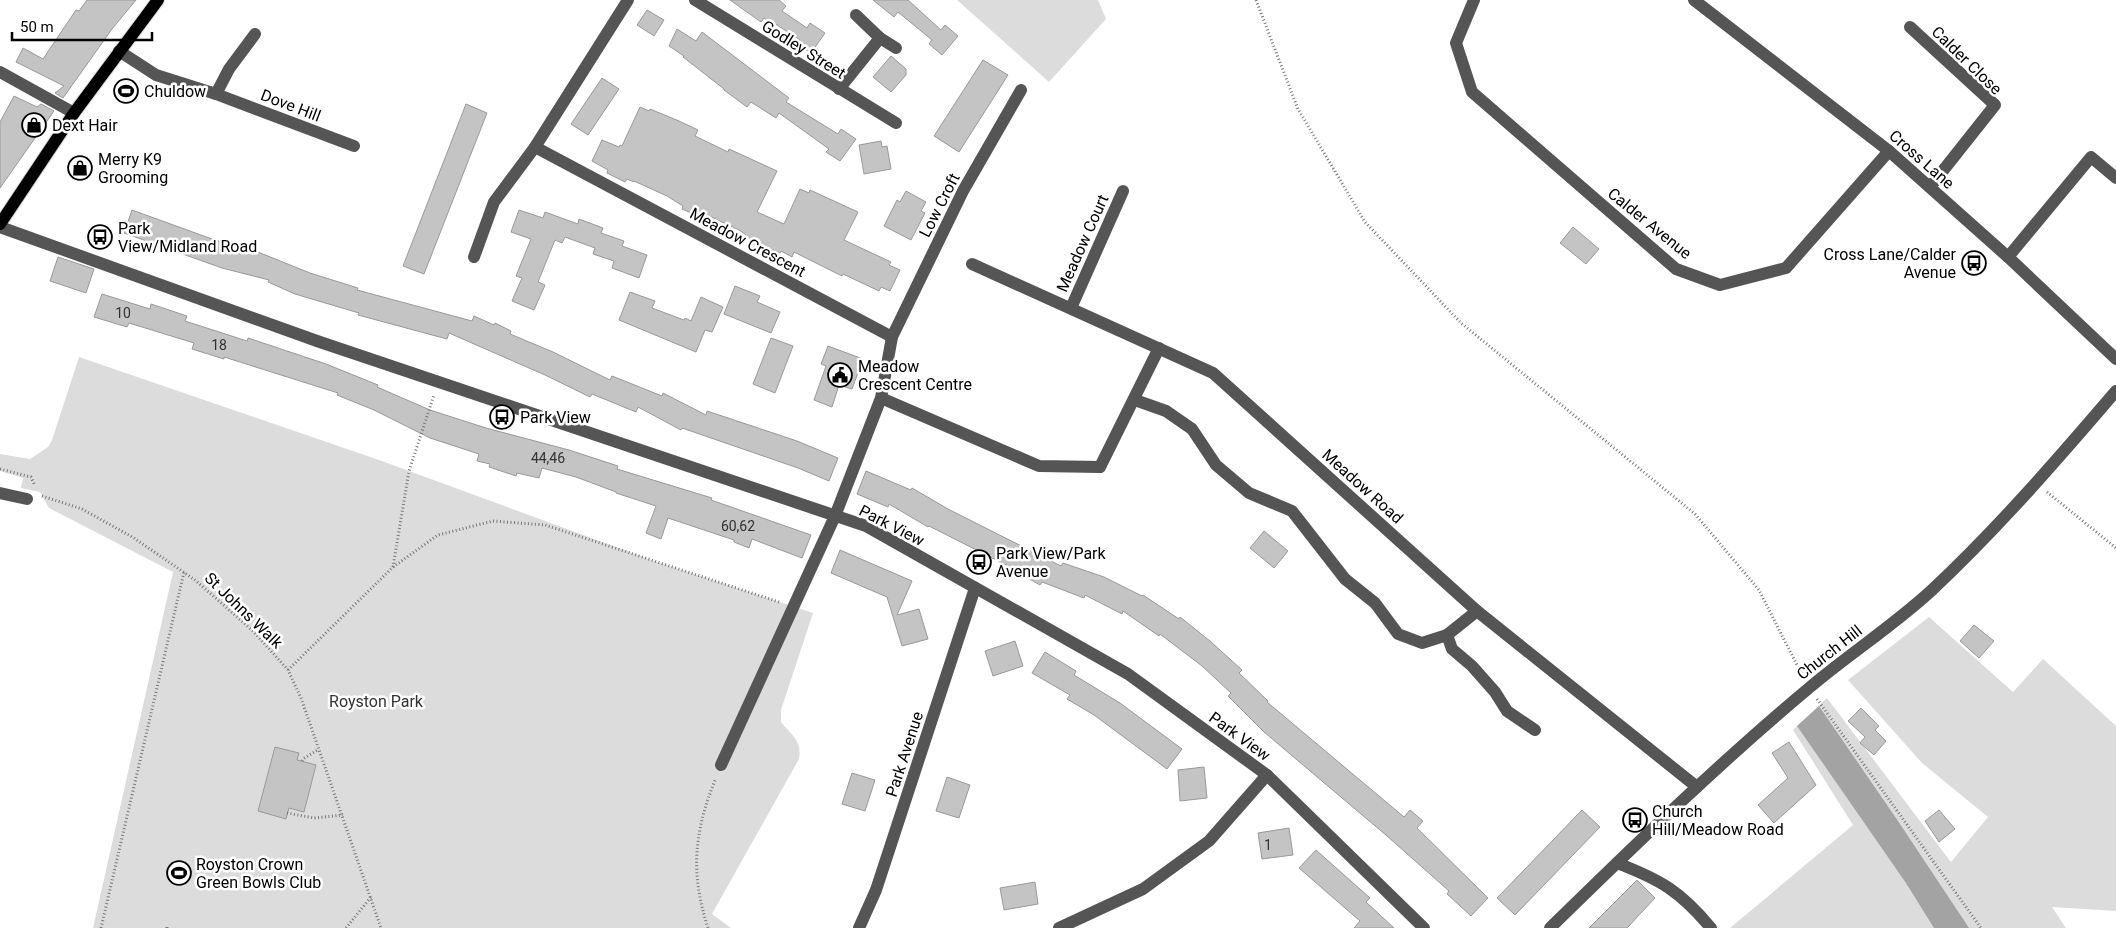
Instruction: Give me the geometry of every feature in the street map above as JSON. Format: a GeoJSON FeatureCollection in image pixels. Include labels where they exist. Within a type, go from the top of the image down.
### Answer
{"type":"FeatureCollection","features":[{"type":"Feature","properties":{"kind":"main road"},"geometry":{"type":"LineString","coordinates":[[0,225],[11,205],[74,112],[157,0]]}},
{"type":"Feature","properties":{"kind":"street"},"geometry":{"type":"LineString","coordinates":[[474,257],[494,202],[535,147],[628,0]]}},
{"type":"Feature","properties":{"kind":"street","name":"Calder Avenue"},"geometry":{"type":"LineString","coordinates":[[1474,0],[1456,43],[1472,92],[1676,269],[1720,284],[1786,268],[1889,151]]}},
{"type":"Feature","properties":{"kind":"street","name":"Cross Lane"},"geometry":{"type":"LineString","coordinates":[[1694,0],[1889,151],[2008,257],[2116,359]]}},
{"type":"Feature","properties":{"kind":"street","name":"Godley Street"},"geometry":{"type":"LineString","coordinates":[[702,2],[896,124]]}},
{"type":"Feature","properties":{"kind":"street"},"geometry":{"type":"LineString","coordinates":[[856,15],[880,38],[896,48]]}},
{"type":"Feature","properties":{"kind":"street","name":"Calder Close"},"geometry":{"type":"LineString","coordinates":[[1910,27],[1995,105],[1930,187]]}},
{"type":"Feature","properties":{"kind":"street"},"geometry":{"type":"LineString","coordinates":[[216,94],[229,69],[255,34]]}},
{"type":"Feature","properties":{"kind":"street"},"geometry":{"type":"LineString","coordinates":[[839,89],[880,38]]}},
{"type":"Feature","properties":{"kind":"street","name":"Dove Hill"},"geometry":{"type":"LineString","coordinates":[[119,51],[156,75],[216,94],[354,146]]}},
{"type":"Feature","properties":{"kind":"street"},"geometry":{"type":"LineString","coordinates":[[0,72],[74,112]]}},
{"type":"Feature","properties":{"kind":"street","name":"Low Croft"},"geometry":{"type":"LineString","coordinates":[[892,337],[962,191],[1021,90]]}},
{"type":"Feature","properties":{"kind":"street","name":"Meadow Crescent"},"geometry":{"type":"LineString","coordinates":[[535,147],[892,337]]}},
{"type":"Feature","properties":{"kind":"street"},"geometry":{"type":"LineString","coordinates":[[2008,257],[2091,157],[2116,178]]}},
{"type":"Feature","properties":{"kind":"street","name":"Meadow Court"},"geometry":{"type":"LineString","coordinates":[[1071,308],[1123,191]]}},
{"type":"Feature","properties":{"kind":"street","name":"Park View"},"geometry":{"type":"LineString","coordinates":[[0,225],[317,341],[866,526],[1128,674],[1267,775],[1424,928]]}},
{"type":"Feature","properties":{"kind":"street","name":"Meadow Road"},"geometry":{"type":"LineString","coordinates":[[972,264],[1213,372],[1477,611],[1697,787]]}},
{"type":"Feature","properties":{"kind":"street"},"geometry":{"type":"LineString","coordinates":[[721,765],[835,516],[881,398],[892,337]]}},
{"type":"Feature","properties":{"kind":"street"},"geometry":{"type":"LineString","coordinates":[[881,398],[1039,466],[1100,467],[1160,348]]}},
{"type":"Feature","properties":{"kind":"street","name":"Church Hill"},"geometry":{"type":"LineString","coordinates":[[1550,928],[1697,787],[1809,688],[1887,628],[1931,590],[2037,483],[2116,392]]}},
{"type":"Feature","properties":{"kind":"street"},"geometry":{"type":"LineString","coordinates":[[1135,400],[1166,411],[1192,429],[1216,465],[1249,493],[1292,511],[1345,579],[1375,603],[1398,634],[1422,643],[1447,635],[1477,611]]}},
{"type":"Feature","properties":{"kind":"street"},"geometry":{"type":"LineString","coordinates":[[0,492],[27,499]]}},
{"type":"Feature","properties":{"kind":"street","name":"Park Avenue"},"geometry":{"type":"LineString","coordinates":[[859,928],[876,890],[975,588]]}},
{"type":"Feature","properties":{"kind":"street"},"geometry":{"type":"LineString","coordinates":[[1447,635],[1452,649],[1472,666],[1495,692],[1507,711],[1535,730]]}},
{"type":"Feature","properties":{"kind":"street"},"geometry":{"type":"LineString","coordinates":[[1059,928],[1144,889],[1208,841],[1267,775]]}},
{"type":"Feature","properties":{"kind":"street"},"geometry":{"type":"LineString","coordinates":[[1617,863],[1658,880],[1694,908],[1711,928]]}},
{"type":"Feature","properties":{"kind":"path"},"geometry":{"type":"LineString","coordinates":[[1256,0],[1298,109],[1365,222],[1462,323],[1695,514],[1759,590],[1809,688],[1981,928]]}},
{"type":"Feature","properties":{"kind":"path"},"geometry":{"type":"LineString","coordinates":[[393,567],[409,471],[438,382]]}},
{"type":"Feature","properties":{"kind":"path","name":"St Johns Walk"},"geometry":{"type":"LineString","coordinates":[[0,469],[31,477],[38,495],[82,509],[134,538],[184,572],[253,631],[288,670],[301,698],[381,928]]}},
{"type":"Feature","properties":{"kind":"path"},"geometry":{"type":"LineString","coordinates":[[2037,483],[2116,548]]}},
{"type":"Feature","properties":{"kind":"path"},"geometry":{"type":"LineString","coordinates":[[288,670],[393,567],[438,535],[493,521],[545,525],[794,607]]}},
{"type":"Feature","properties":{"kind":"path"},"geometry":{"type":"LineString","coordinates":[[101,928],[184,572]]}},
{"type":"Feature","properties":{"kind":"path"},"geometry":{"type":"LineString","coordinates":[[302,762],[303,759],[319,749]]}},
{"type":"Feature","properties":{"kind":"path"},"geometry":{"type":"LineString","coordinates":[[708,928],[698,890],[696,847],[698,828],[721,765]]}},
{"type":"Feature","properties":{"kind":"path"},"geometry":{"type":"LineString","coordinates":[[287,813],[314,818],[343,815]]}},
{"type":"Feature","properties":{"kind":"path"},"geometry":{"type":"LineString","coordinates":[[346,928],[371,897]]}},
{"type":"Feature","properties":{"kind":"green space"},"geometry":{"type":"Polygon","coordinates":[[[957,0],[1098,0],[1106,19],[1049,82],[957,0]]]}},
{"type":"Feature","properties":{"kind":"green space","name":"Royston Park"},"geometry":{"type":"Polygon","coordinates":[[[79,357],[379,460],[654,561],[813,613],[781,710],[781,722],[798,743],[799,759],[712,914],[731,928],[93,928],[173,572],[49,508],[40,492],[21,488],[23,478],[0,471],[0,454],[30,459],[48,447],[52,440],[79,357]]]}},
{"type":"Feature","properties":{"kind":"green space"},"geometry":{"type":"Polygon","coordinates":[[[1929,617],[2013,692],[2043,659],[2116,726],[2116,911],[2052,907],[2066,928],[1730,928],[1853,825],[1793,730],[1827,698],[1951,862],[1988,817],[1922,763],[1848,680],[1929,617]]]}},
{"type":"Feature","properties":{"kind":"shaded area"},"geometry":{"type":"Polygon","coordinates":[[[1819,706],[1969,928],[1934,928],[1906,883],[1797,726],[1819,706]]]}},
{"type":"Feature","properties":{"kind":"building"},"geometry":{"type":"Polygon","coordinates":[[[87,0],[136,0],[112,29],[63,98],[55,93],[64,86],[16,62],[23,48],[43,59],[76,10],[79,11],[87,0]]]}},
{"type":"Feature","properties":{"kind":"building"},"geometry":{"type":"Polygon","coordinates":[[[730,0],[779,0],[786,6],[782,11],[807,28],[810,23],[825,33],[811,53],[797,44],[800,40],[764,18],[761,22],[730,0]]]}},
{"type":"Feature","properties":{"kind":"building"},"geometry":{"type":"Polygon","coordinates":[[[873,0],[908,0],[941,30],[945,25],[958,36],[942,55],[929,44],[932,40],[898,12],[894,17],[873,0]]]}},
{"type":"Feature","properties":{"kind":"building"},"geometry":{"type":"Polygon","coordinates":[[[647,10],[664,20],[654,36],[637,25],[647,10]]]}},
{"type":"Feature","properties":{"kind":"building"},"geometry":{"type":"Polygon","coordinates":[[[677,29],[696,41],[702,32],[789,98],[786,102],[838,134],[841,129],[856,139],[840,161],[826,152],[829,149],[779,113],[776,118],[751,102],[747,107],[669,46],[677,29]]]}},
{"type":"Feature","properties":{"kind":"building"},"geometry":{"type":"Polygon","coordinates":[[[891,56],[906,69],[906,75],[891,92],[873,77],[891,56]]]}},
{"type":"Feature","properties":{"kind":"building"},"geometry":{"type":"Polygon","coordinates":[[[983,60],[1008,75],[959,152],[934,136],[983,60]]]}},
{"type":"Feature","properties":{"kind":"building"},"geometry":{"type":"Polygon","coordinates":[[[602,78],[619,89],[588,135],[571,124],[602,78]]]}},
{"type":"Feature","properties":{"kind":"building"},"geometry":{"type":"Polygon","coordinates":[[[14,96],[37,107],[41,104],[54,111],[0,188],[0,122],[14,96]]]}},
{"type":"Feature","properties":{"kind":"building"},"geometry":{"type":"Polygon","coordinates":[[[466,104],[487,113],[424,274],[403,266],[466,104]]]}},
{"type":"Feature","properties":{"kind":"building"},"geometry":{"type":"Polygon","coordinates":[[[640,107],[679,121],[698,130],[695,136],[728,152],[729,149],[777,171],[757,212],[784,224],[800,189],[809,193],[810,190],[858,212],[844,240],[891,262],[889,265],[900,270],[890,291],[881,287],[879,291],[843,274],[842,276],[794,252],[792,257],[781,251],[780,253],[773,250],[772,252],[753,244],[755,241],[745,237],[746,235],[739,230],[709,216],[708,218],[702,215],[700,217],[682,209],[683,206],[667,196],[634,181],[627,179],[625,182],[607,173],[608,170],[592,161],[602,140],[619,147],[620,145],[622,146],[640,107]]]}},
{"type":"Feature","properties":{"kind":"building"},"geometry":{"type":"Polygon","coordinates":[[[881,141],[882,147],[887,146],[891,169],[864,174],[859,145],[881,141]]]}},
{"type":"Feature","properties":{"kind":"building"},"geometry":{"type":"Polygon","coordinates":[[[906,191],[926,202],[921,211],[925,213],[911,240],[884,226],[897,200],[900,202],[906,191]]]}},
{"type":"Feature","properties":{"kind":"building"},"geometry":{"type":"Polygon","coordinates":[[[132,210],[212,239],[258,252],[310,273],[358,288],[357,290],[472,321],[474,316],[494,325],[495,323],[511,331],[510,334],[553,352],[610,380],[612,376],[662,396],[663,393],[706,415],[707,411],[797,441],[838,458],[829,481],[798,468],[682,428],[681,430],[638,407],[636,412],[592,394],[590,397],[449,333],[447,339],[358,315],[359,313],[295,294],[268,282],[269,280],[222,268],[124,233],[132,210]]]}},
{"type":"Feature","properties":{"kind":"building"},"geometry":{"type":"Polygon","coordinates":[[[519,210],[543,218],[545,212],[578,224],[579,219],[603,228],[601,233],[624,241],[622,246],[647,255],[639,278],[612,268],[614,261],[593,254],[595,248],[565,237],[562,243],[555,240],[538,282],[545,285],[534,310],[512,301],[522,278],[516,276],[531,239],[511,232],[519,210]]]}},
{"type":"Feature","properties":{"kind":"building"},"geometry":{"type":"Polygon","coordinates":[[[1573,227],[1599,249],[1586,264],[1560,243],[1573,227]]]}},
{"type":"Feature","properties":{"kind":"building"},"geometry":{"type":"Polygon","coordinates":[[[58,257],[94,269],[86,293],[50,281],[58,257]]]}},
{"type":"Feature","properties":{"kind":"building"},"geometry":{"type":"Polygon","coordinates":[[[735,286],[760,296],[757,302],[780,312],[771,333],[724,314],[735,286]]]}},
{"type":"Feature","properties":{"kind":"building"},"geometry":{"type":"Polygon","coordinates":[[[630,292],[655,301],[652,308],[684,320],[685,318],[691,321],[701,297],[723,307],[712,332],[705,330],[696,352],[619,320],[630,292]]]}},
{"type":"Feature","properties":{"kind":"building"},"geometry":{"type":"Polygon","coordinates":[[[102,294],[150,309],[151,304],[187,316],[185,321],[247,341],[248,338],[326,364],[378,385],[377,387],[430,410],[618,466],[617,469],[712,498],[711,500],[811,535],[802,558],[752,539],[749,548],[734,542],[734,540],[668,518],[661,539],[646,533],[656,506],[576,477],[542,468],[539,478],[517,473],[516,476],[489,467],[490,464],[477,461],[479,454],[430,438],[374,410],[337,395],[338,393],[224,357],[224,359],[192,349],[194,343],[129,323],[127,327],[94,317],[102,294]]]}},
{"type":"Feature","properties":{"kind":"building"},"geometry":{"type":"Polygon","coordinates":[[[771,338],[793,346],[775,393],[753,384],[771,338]]]}},
{"type":"Feature","properties":{"kind":"building","name":"Meadow Crescent Centre"},"geometry":{"type":"Polygon","coordinates":[[[828,346],[863,359],[852,389],[839,385],[832,407],[814,400],[826,366],[821,364],[828,346]]]}},
{"type":"Feature","properties":{"kind":"building"},"geometry":{"type":"Polygon","coordinates":[[[866,471],[911,490],[912,488],[948,509],[1061,566],[1063,563],[1104,577],[1143,595],[1179,619],[1180,617],[1242,670],[1239,673],[1267,702],[1404,817],[1410,810],[1423,821],[1417,828],[1488,898],[1471,916],[1447,894],[1449,891],[1264,732],[1228,696],[1231,693],[1202,666],[1160,634],[1159,636],[1123,611],[1122,614],[1085,595],[1084,598],[1042,582],[1040,585],[1012,568],[928,527],[889,504],[888,507],[857,494],[866,471]]]}},
{"type":"Feature","properties":{"kind":"building"},"geometry":{"type":"Polygon","coordinates":[[[1264,531],[1288,551],[1274,568],[1250,548],[1264,531]]]}},
{"type":"Feature","properties":{"kind":"building"},"geometry":{"type":"Polygon","coordinates":[[[840,550],[912,581],[897,615],[919,609],[928,639],[902,646],[887,597],[831,573],[840,550]]]}},
{"type":"Feature","properties":{"kind":"building"},"geometry":{"type":"Polygon","coordinates":[[[1974,625],[1994,641],[1979,658],[1960,641],[1974,625]]]}},
{"type":"Feature","properties":{"kind":"building"},"geometry":{"type":"Polygon","coordinates":[[[1015,641],[1023,666],[993,676],[985,651],[1015,641]]]}},
{"type":"Feature","properties":{"kind":"building"},"geometry":{"type":"Polygon","coordinates":[[[1045,652],[1076,671],[1074,675],[1120,703],[1182,749],[1167,769],[1094,715],[1067,699],[1070,695],[1032,673],[1045,652]]]}},
{"type":"Feature","properties":{"kind":"building"},"geometry":{"type":"Polygon","coordinates":[[[1861,708],[1879,726],[1875,730],[1886,741],[1874,755],[1860,743],[1865,737],[1848,721],[1861,708]]]}},
{"type":"Feature","properties":{"kind":"building"},"geometry":{"type":"Polygon","coordinates":[[[1789,742],[1816,785],[1774,823],[1758,805],[1788,778],[1772,753],[1789,742]]]}},
{"type":"Feature","properties":{"kind":"building"},"geometry":{"type":"Polygon","coordinates":[[[275,747],[299,753],[297,760],[316,765],[304,812],[289,808],[286,819],[258,811],[275,747]]]}},
{"type":"Feature","properties":{"kind":"building"},"geometry":{"type":"Polygon","coordinates":[[[1204,767],[1207,798],[1180,801],[1178,770],[1204,767]]]}},
{"type":"Feature","properties":{"kind":"building"},"geometry":{"type":"Polygon","coordinates":[[[852,773],[875,780],[865,811],[842,804],[852,773]]]}},
{"type":"Feature","properties":{"kind":"building"},"geometry":{"type":"Polygon","coordinates":[[[947,777],[970,785],[959,818],[936,811],[947,777]]]}},
{"type":"Feature","properties":{"kind":"building"},"geometry":{"type":"Polygon","coordinates":[[[1582,810],[1600,827],[1515,915],[1497,898],[1582,810]]]}},
{"type":"Feature","properties":{"kind":"building"},"geometry":{"type":"Polygon","coordinates":[[[1939,810],[1955,829],[1939,842],[1925,821],[1939,810]]]}},
{"type":"Feature","properties":{"kind":"building"},"geometry":{"type":"Polygon","coordinates":[[[1289,828],[1293,855],[1262,859],[1258,833],[1289,828]]]}},
{"type":"Feature","properties":{"kind":"building"},"geometry":{"type":"Polygon","coordinates":[[[1316,850],[1370,898],[1366,902],[1394,928],[1354,928],[1360,921],[1299,868],[1316,850]]]}},
{"type":"Feature","properties":{"kind":"building"},"geometry":{"type":"Polygon","coordinates":[[[1637,880],[1655,898],[1627,928],[1589,928],[1637,880]]]}},
{"type":"Feature","properties":{"kind":"building"},"geometry":{"type":"Polygon","coordinates":[[[1035,882],[1038,904],[1004,910],[1000,888],[1035,882]]]}},
{"type":"Feature","properties":{"kind":"place","name":"Chuldow"},"geometry":{"type":"Point","coordinates":[126,91]}},
{"type":"Feature","properties":{"kind":"place","name":"Dext Hair"},"geometry":{"type":"Point","coordinates":[34,125]}},
{"type":"Feature","properties":{"kind":"place","name":"Merry K9 Grooming"},"geometry":{"type":"Point","coordinates":[80,168]}},
{"type":"Feature","properties":{"kind":"place","name":"Park View/Midland Road"},"geometry":{"type":"Point","coordinates":[100,237]}},
{"type":"Feature","properties":{"kind":"place","name":"Cross Lane/Calder Avenue"},"geometry":{"type":"Point","coordinates":[1974,263]}},
{"type":"Feature","properties":{"kind":"place","name":"Meadow Crescent Centre"},"geometry":{"type":"Point","coordinates":[840,375]}},
{"type":"Feature","properties":{"kind":"place","name":"Park View"},"geometry":{"type":"Point","coordinates":[502,417]}},
{"type":"Feature","properties":{"kind":"place","name":"Park View/Park Avenue"},"geometry":{"type":"Point","coordinates":[979,562]}},
{"type":"Feature","properties":{"kind":"place","name":"Church Hill/Meadow Road"},"geometry":{"type":"Point","coordinates":[1635,820]}},
{"type":"Feature","properties":{"kind":"place","name":"Royston Crown Green Bowls Club"},"geometry":{"type":"Point","coordinates":[179,873]}}]}
